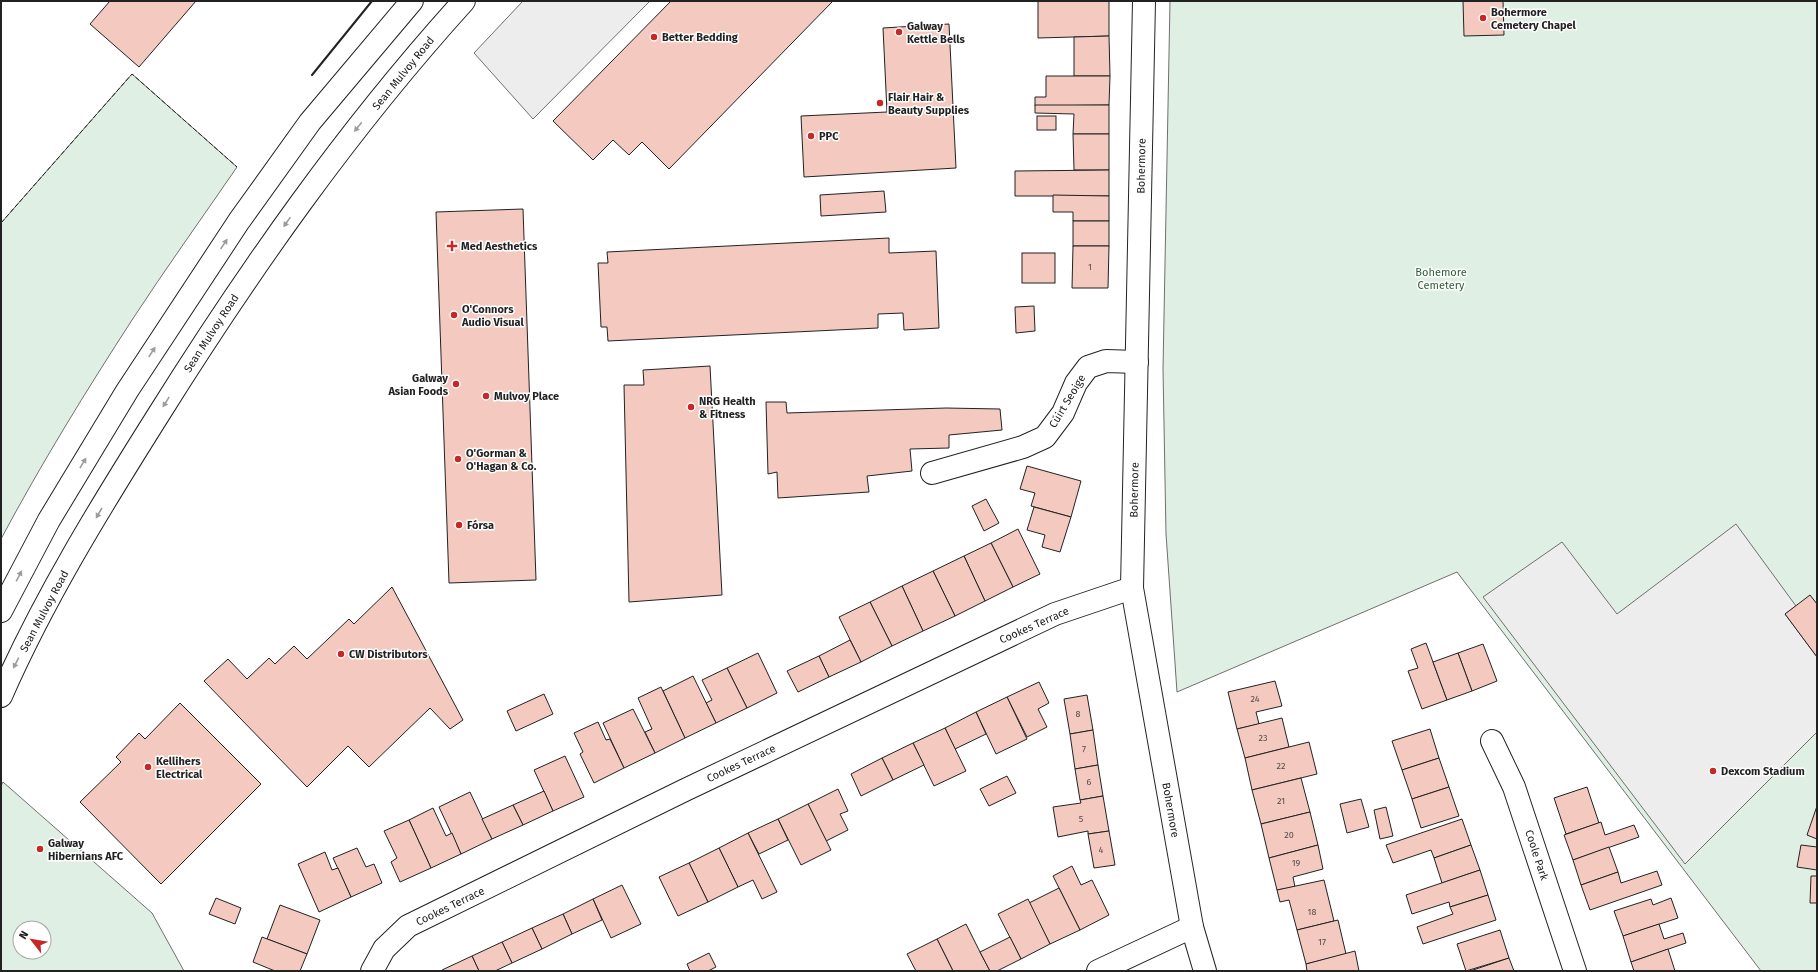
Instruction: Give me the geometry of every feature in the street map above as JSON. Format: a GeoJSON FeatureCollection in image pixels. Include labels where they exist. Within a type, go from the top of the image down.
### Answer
{"type":"FeatureCollection","features":[{"type":"Feature","properties":{"kind":"main road"},"geometry":{"type":"LineString","coordinates":[[1,610],[49,520],[127,391],[231,234],[310,122],[412,1]]}},
{"type":"Feature","properties":{"kind":"main road","name":"Sean Mulvoy Road"},"geometry":{"type":"LineString","coordinates":[[1,696],[60,579],[110,493],[168,398],[234,297],[314,183],[425,44],[464,1]]}},
{"type":"Feature","properties":{"kind":"main road","name":"Bohermore"},"geometry":{"type":"LineString","coordinates":[[1144,1],[1132,588],[1192,927],[1205,971]]}},
{"type":"Feature","properties":{"kind":"main road","name":"Cúirt Seoige"},"geometry":{"type":"LineString","coordinates":[[932,473],[1023,447],[1045,437],[1063,413],[1076,383],[1088,367],[1106,361],[1137,362]]}},
{"type":"Feature","properties":{"kind":"main road","name":"Cookes Terrace"},"geometry":{"type":"LineString","coordinates":[[372,971],[384,949],[408,926],[685,790],[1056,614],[1132,588]]}},
{"type":"Feature","properties":{"kind":"main road","name":"Coole Park"},"geometry":{"type":"LineString","coordinates":[[1492,742],[1514,787],[1575,971]]}},
{"type":"Feature","properties":{"kind":"main road"},"geometry":{"type":"LineString","coordinates":[[1098,971],[1192,927]]}},
{"type":"Feature","properties":{"kind":"green space","name":"Bohemore Cemetery"},"geometry":{"type":"Polygon","coordinates":[[[1170,1],[1817,1],[1817,971],[1761,971],[1457,572],[1177,692],[1166,534],[1163,369],[1170,1]]]}},
{"type":"Feature","properties":{"kind":"green space"},"geometry":{"type":"Polygon","coordinates":[[[132,74],[237,167],[132,320],[48,455],[1,539],[1,223],[132,74]]]}},
{"type":"Feature","properties":{"kind":"green space","name":"Galway Hibernians AFC"},"geometry":{"type":"Polygon","coordinates":[[[3,782],[152,913],[184,971],[1,971],[1,786],[3,782]]]}},
{"type":"Feature","properties":{"kind":"shaded area"},"geometry":{"type":"Polygon","coordinates":[[[523,1],[650,1],[533,119],[474,53],[523,1]]]}},
{"type":"Feature","properties":{"kind":"shaded area"},"geometry":{"type":"Polygon","coordinates":[[[1736,524],[1796,606],[1785,614],[1817,657],[1817,732],[1685,864],[1483,597],[1562,542],[1617,614],[1736,524]]]}},
{"type":"Feature","properties":{"kind":"building"},"geometry":{"type":"Polygon","coordinates":[[[110,1],[196,1],[139,67],[90,24],[110,1]]]}},
{"type":"Feature","properties":{"kind":"building"},"geometry":{"type":"Polygon","coordinates":[[[671,1],[833,1],[669,169],[642,142],[629,155],[613,140],[593,160],[553,121],[671,1]]]}},
{"type":"Feature","properties":{"kind":"building"},"geometry":{"type":"Polygon","coordinates":[[[1038,1],[1109,1],[1109,36],[1038,38],[1038,1]]]}},
{"type":"Feature","properties":{"kind":"building","name":"Bohermore Cemetery Chapel"},"geometry":{"type":"Polygon","coordinates":[[[1463,1],[1503,1],[1504,35],[1464,36],[1463,1]]]}},
{"type":"Feature","properties":{"kind":"building"},"geometry":{"type":"Polygon","coordinates":[[[949,24],[956,168],[804,177],[801,116],[887,112],[883,28],[949,24]]]}},
{"type":"Feature","properties":{"kind":"building"},"geometry":{"type":"Polygon","coordinates":[[[1109,36],[1110,76],[1074,76],[1074,37],[1109,36]]]}},
{"type":"Feature","properties":{"kind":"building"},"geometry":{"type":"Polygon","coordinates":[[[1046,76],[1110,76],[1109,105],[1035,106],[1035,97],[1046,97],[1046,76]]]}},
{"type":"Feature","properties":{"kind":"building"},"geometry":{"type":"Polygon","coordinates":[[[1035,105],[1109,105],[1109,134],[1073,134],[1074,114],[1035,113],[1035,105]]]}},
{"type":"Feature","properties":{"kind":"building"},"geometry":{"type":"Polygon","coordinates":[[[1037,116],[1056,116],[1056,130],[1037,130],[1037,116]]]}},
{"type":"Feature","properties":{"kind":"building"},"geometry":{"type":"Polygon","coordinates":[[[1073,134],[1109,134],[1109,170],[1074,170],[1073,134]]]}},
{"type":"Feature","properties":{"kind":"building"},"geometry":{"type":"Polygon","coordinates":[[[1109,170],[1109,196],[1015,196],[1015,171],[1109,170]]]}},
{"type":"Feature","properties":{"kind":"building"},"geometry":{"type":"Polygon","coordinates":[[[884,191],[886,212],[821,216],[820,195],[884,191]]]}},
{"type":"Feature","properties":{"kind":"building"},"geometry":{"type":"Polygon","coordinates":[[[1053,195],[1109,196],[1109,221],[1073,221],[1073,212],[1053,212],[1053,195]]]}},
{"type":"Feature","properties":{"kind":"building","name":"Mulvoy Place"},"geometry":{"type":"Polygon","coordinates":[[[523,209],[536,580],[449,583],[436,212],[523,209]]]}},
{"type":"Feature","properties":{"kind":"building"},"geometry":{"type":"Polygon","coordinates":[[[1073,221],[1109,221],[1109,246],[1073,246],[1073,221]]]}},
{"type":"Feature","properties":{"kind":"building"},"geometry":{"type":"Polygon","coordinates":[[[889,238],[889,253],[936,251],[939,328],[904,330],[903,313],[878,314],[878,328],[608,341],[607,327],[601,327],[598,263],[608,263],[607,252],[889,238]]]}},
{"type":"Feature","properties":{"kind":"building"},"geometry":{"type":"Polygon","coordinates":[[[1073,246],[1109,246],[1108,288],[1072,288],[1073,246]]]}},
{"type":"Feature","properties":{"kind":"building"},"geometry":{"type":"Polygon","coordinates":[[[1022,253],[1055,253],[1055,283],[1022,283],[1022,253]]]}},
{"type":"Feature","properties":{"kind":"building"},"geometry":{"type":"Polygon","coordinates":[[[1034,306],[1035,331],[1016,333],[1015,307],[1034,306]]]}},
{"type":"Feature","properties":{"kind":"building"},"geometry":{"type":"Polygon","coordinates":[[[710,366],[722,595],[629,602],[624,385],[644,385],[643,370],[710,366]]]}},
{"type":"Feature","properties":{"kind":"building"},"geometry":{"type":"Polygon","coordinates":[[[766,402],[786,402],[787,413],[946,408],[1000,409],[1002,430],[949,435],[949,448],[910,449],[912,471],[867,476],[869,492],[778,498],[777,472],[768,474],[766,402]]]}},
{"type":"Feature","properties":{"kind":"building"},"geometry":{"type":"Polygon","coordinates":[[[1027,466],[1081,481],[1071,517],[1031,506],[1035,493],[1020,489],[1027,466]]]}},
{"type":"Feature","properties":{"kind":"building"},"geometry":{"type":"Polygon","coordinates":[[[986,499],[999,523],[984,531],[972,506],[986,499]]]}},
{"type":"Feature","properties":{"kind":"building"},"geometry":{"type":"Polygon","coordinates":[[[1034,507],[1071,517],[1060,552],[1042,547],[1045,535],[1027,530],[1034,507]]]}},
{"type":"Feature","properties":{"kind":"building"},"geometry":{"type":"Polygon","coordinates":[[[1018,529],[1040,574],[1013,587],[991,543],[1018,529]]]}},
{"type":"Feature","properties":{"kind":"building"},"geometry":{"type":"Polygon","coordinates":[[[991,543],[1013,587],[985,601],[964,556],[991,543]]]}},
{"type":"Feature","properties":{"kind":"building"},"geometry":{"type":"Polygon","coordinates":[[[964,556],[985,601],[955,616],[933,571],[964,556]]]}},
{"type":"Feature","properties":{"kind":"building"},"geometry":{"type":"Polygon","coordinates":[[[933,571],[955,616],[923,631],[902,586],[933,571]]]}},
{"type":"Feature","properties":{"kind":"building"},"geometry":{"type":"Polygon","coordinates":[[[902,586],[923,631],[892,646],[870,602],[902,586]]]}},
{"type":"Feature","properties":{"kind":"building"},"geometry":{"type":"Polygon","coordinates":[[[392,587],[463,720],[450,729],[430,708],[369,767],[348,746],[307,787],[204,681],[228,659],[247,679],[269,658],[275,664],[294,646],[307,659],[349,619],[354,624],[392,587]]]}},
{"type":"Feature","properties":{"kind":"building"},"geometry":{"type":"Polygon","coordinates":[[[1810,595],[1817,604],[1817,657],[1785,614],[1810,595]]]}},
{"type":"Feature","properties":{"kind":"building"},"geometry":{"type":"Polygon","coordinates":[[[870,602],[892,646],[861,662],[839,617],[870,602]]]}},
{"type":"Feature","properties":{"kind":"building"},"geometry":{"type":"Polygon","coordinates":[[[850,640],[861,662],[829,677],[819,656],[850,640]]]}},
{"type":"Feature","properties":{"kind":"building"},"geometry":{"type":"Polygon","coordinates":[[[1426,643],[1447,700],[1422,709],[1408,671],[1418,668],[1411,649],[1426,643]]]}},
{"type":"Feature","properties":{"kind":"building"},"geometry":{"type":"Polygon","coordinates":[[[1483,644],[1497,681],[1472,691],[1458,653],[1483,644]]]}},
{"type":"Feature","properties":{"kind":"building"},"geometry":{"type":"Polygon","coordinates":[[[758,653],[777,693],[747,708],[727,668],[758,653]]]}},
{"type":"Feature","properties":{"kind":"building"},"geometry":{"type":"Polygon","coordinates":[[[1458,653],[1472,691],[1447,700],[1433,662],[1458,653]]]}},
{"type":"Feature","properties":{"kind":"building"},"geometry":{"type":"Polygon","coordinates":[[[819,656],[829,677],[798,692],[787,671],[819,656]]]}},
{"type":"Feature","properties":{"kind":"building"},"geometry":{"type":"Polygon","coordinates":[[[727,668],[747,708],[716,723],[706,703],[712,700],[702,680],[727,668]]]}},
{"type":"Feature","properties":{"kind":"building"},"geometry":{"type":"Polygon","coordinates":[[[693,676],[716,723],[685,738],[663,691],[693,676]]]}},
{"type":"Feature","properties":{"kind":"building"},"geometry":{"type":"Polygon","coordinates":[[[1275,681],[1282,706],[1256,712],[1259,724],[1237,729],[1228,692],[1275,681]]]}},
{"type":"Feature","properties":{"kind":"building"},"geometry":{"type":"Polygon","coordinates":[[[1039,682],[1049,703],[1038,709],[1047,727],[1027,737],[1007,697],[1039,682]]]}},
{"type":"Feature","properties":{"kind":"building"},"geometry":{"type":"Polygon","coordinates":[[[661,687],[685,738],[655,753],[645,732],[652,729],[638,698],[661,687]]]}},
{"type":"Feature","properties":{"kind":"building"},"geometry":{"type":"Polygon","coordinates":[[[544,694],[553,714],[516,731],[507,711],[544,694]]]}},
{"type":"Feature","properties":{"kind":"building"},"geometry":{"type":"Polygon","coordinates":[[[1087,695],[1093,730],[1070,734],[1064,699],[1087,695]]]}},
{"type":"Feature","properties":{"kind":"building"},"geometry":{"type":"Polygon","coordinates":[[[1007,697],[1027,739],[996,754],[976,712],[1007,697]]]}},
{"type":"Feature","properties":{"kind":"building"},"geometry":{"type":"Polygon","coordinates":[[[180,703],[261,784],[161,884],[80,802],[121,762],[116,757],[139,733],[145,739],[180,703]]]}},
{"type":"Feature","properties":{"kind":"building"},"geometry":{"type":"Polygon","coordinates":[[[633,709],[655,753],[624,768],[603,723],[633,709]]]}},
{"type":"Feature","properties":{"kind":"building"},"geometry":{"type":"Polygon","coordinates":[[[976,712],[986,734],[955,749],[945,728],[976,712]]]}},
{"type":"Feature","properties":{"kind":"building"},"geometry":{"type":"Polygon","coordinates":[[[1282,718],[1289,747],[1245,758],[1237,729],[1282,718]]]}},
{"type":"Feature","properties":{"kind":"building"},"geometry":{"type":"Polygon","coordinates":[[[598,722],[606,740],[610,739],[624,768],[594,783],[580,754],[583,752],[574,733],[598,722]]]}},
{"type":"Feature","properties":{"kind":"building"},"geometry":{"type":"Polygon","coordinates":[[[945,728],[966,771],[934,786],[913,743],[945,728]]]}},
{"type":"Feature","properties":{"kind":"building"},"geometry":{"type":"Polygon","coordinates":[[[1430,729],[1439,758],[1402,770],[1392,741],[1430,729]]]}},
{"type":"Feature","properties":{"kind":"building"},"geometry":{"type":"Polygon","coordinates":[[[1093,730],[1098,765],[1075,769],[1070,734],[1093,730]]]}},
{"type":"Feature","properties":{"kind":"building"},"geometry":{"type":"Polygon","coordinates":[[[1309,742],[1317,774],[1252,790],[1245,758],[1309,742]]]}},
{"type":"Feature","properties":{"kind":"building"},"geometry":{"type":"Polygon","coordinates":[[[913,743],[924,765],[893,780],[882,758],[913,743]]]}},
{"type":"Feature","properties":{"kind":"building"},"geometry":{"type":"Polygon","coordinates":[[[565,756],[584,797],[553,811],[534,770],[565,756]]]}},
{"type":"Feature","properties":{"kind":"building"},"geometry":{"type":"Polygon","coordinates":[[[882,758],[893,780],[861,796],[851,774],[882,758]]]}},
{"type":"Feature","properties":{"kind":"building"},"geometry":{"type":"Polygon","coordinates":[[[1439,758],[1449,787],[1412,799],[1402,770],[1439,758]]]}},
{"type":"Feature","properties":{"kind":"building"},"geometry":{"type":"Polygon","coordinates":[[[1098,765],[1103,796],[1080,800],[1075,769],[1098,765]]]}},
{"type":"Feature","properties":{"kind":"building"},"geometry":{"type":"Polygon","coordinates":[[[1007,776],[1016,793],[989,806],[980,789],[1007,776]]]}},
{"type":"Feature","properties":{"kind":"building"},"geometry":{"type":"Polygon","coordinates":[[[1301,778],[1310,812],[1261,824],[1252,790],[1301,778]]]}},
{"type":"Feature","properties":{"kind":"building"},"geometry":{"type":"Polygon","coordinates":[[[1449,787],[1459,816],[1421,828],[1412,799],[1449,787]]]}},
{"type":"Feature","properties":{"kind":"building"},"geometry":{"type":"Polygon","coordinates":[[[1587,787],[1599,823],[1566,834],[1554,798],[1587,787]]]}},
{"type":"Feature","properties":{"kind":"building"},"geometry":{"type":"Polygon","coordinates":[[[838,789],[848,811],[840,814],[848,830],[826,841],[808,804],[838,789]]]}},
{"type":"Feature","properties":{"kind":"building"},"geometry":{"type":"Polygon","coordinates":[[[544,791],[553,811],[523,825],[513,805],[544,791]]]}},
{"type":"Feature","properties":{"kind":"building"},"geometry":{"type":"Polygon","coordinates":[[[470,792],[492,839],[461,854],[439,807],[470,792]]]}},
{"type":"Feature","properties":{"kind":"building"},"geometry":{"type":"Polygon","coordinates":[[[1103,796],[1109,831],[1088,834],[1088,831],[1058,837],[1053,807],[1081,803],[1080,800],[1103,796]]]}},
{"type":"Feature","properties":{"kind":"building"},"geometry":{"type":"Polygon","coordinates":[[[1361,799],[1369,827],[1347,833],[1340,804],[1361,799]]]}},
{"type":"Feature","properties":{"kind":"building"},"geometry":{"type":"Polygon","coordinates":[[[808,804],[831,850],[801,865],[778,819],[808,804]]]}},
{"type":"Feature","properties":{"kind":"building"},"geometry":{"type":"Polygon","coordinates":[[[513,805],[523,825],[492,839],[482,819],[513,805]]]}},
{"type":"Feature","properties":{"kind":"building"},"geometry":{"type":"Polygon","coordinates":[[[1817,806],[1817,839],[1807,835],[1817,806]]]}},
{"type":"Feature","properties":{"kind":"building"},"geometry":{"type":"Polygon","coordinates":[[[1386,807],[1393,836],[1380,839],[1374,810],[1386,807]]]}},
{"type":"Feature","properties":{"kind":"building"},"geometry":{"type":"Polygon","coordinates":[[[433,808],[446,836],[452,833],[461,854],[431,868],[409,820],[433,808]]]}},
{"type":"Feature","properties":{"kind":"building"},"geometry":{"type":"Polygon","coordinates":[[[1310,812],[1318,845],[1269,858],[1261,824],[1310,812]]]}},
{"type":"Feature","properties":{"kind":"building"},"geometry":{"type":"Polygon","coordinates":[[[778,819],[788,840],[759,854],[748,833],[778,819]]]}},
{"type":"Feature","properties":{"kind":"building"},"geometry":{"type":"Polygon","coordinates":[[[1462,819],[1471,845],[1434,858],[1431,850],[1393,863],[1386,845],[1462,819]]]}},
{"type":"Feature","properties":{"kind":"building"},"geometry":{"type":"Polygon","coordinates":[[[409,820],[431,868],[400,882],[391,862],[397,858],[384,831],[409,820]]]}},
{"type":"Feature","properties":{"kind":"building"},"geometry":{"type":"Polygon","coordinates":[[[1601,822],[1605,835],[1634,825],[1639,837],[1573,860],[1564,835],[1601,822]]]}},
{"type":"Feature","properties":{"kind":"building"},"geometry":{"type":"Polygon","coordinates":[[[1109,831],[1115,865],[1094,868],[1088,834],[1109,831]]]}},
{"type":"Feature","properties":{"kind":"building"},"geometry":{"type":"Polygon","coordinates":[[[748,833],[777,892],[762,899],[753,880],[738,887],[719,848],[748,833]]]}},
{"type":"Feature","properties":{"kind":"building"},"geometry":{"type":"Polygon","coordinates":[[[1318,845],[1323,869],[1293,877],[1295,887],[1277,890],[1269,858],[1318,845]]]}},
{"type":"Feature","properties":{"kind":"building"},"geometry":{"type":"Polygon","coordinates":[[[1471,845],[1480,870],[1442,883],[1434,858],[1471,845]]]}},
{"type":"Feature","properties":{"kind":"building"},"geometry":{"type":"Polygon","coordinates":[[[1801,845],[1817,847],[1817,870],[1797,867],[1801,845]]]}},
{"type":"Feature","properties":{"kind":"building"},"geometry":{"type":"Polygon","coordinates":[[[1609,847],[1618,872],[1581,885],[1573,860],[1609,847]]]}},
{"type":"Feature","properties":{"kind":"building"},"geometry":{"type":"Polygon","coordinates":[[[357,848],[366,867],[374,864],[382,883],[351,897],[333,858],[357,848]]]}},
{"type":"Feature","properties":{"kind":"building"},"geometry":{"type":"Polygon","coordinates":[[[719,848],[738,887],[708,902],[689,863],[719,848]]]}},
{"type":"Feature","properties":{"kind":"building"},"geometry":{"type":"Polygon","coordinates":[[[325,852],[332,870],[338,868],[351,897],[319,912],[298,864],[325,852]]]}},
{"type":"Feature","properties":{"kind":"building"},"geometry":{"type":"Polygon","coordinates":[[[689,863],[708,902],[678,916],[659,877],[689,863]]]}},
{"type":"Feature","properties":{"kind":"building"},"geometry":{"type":"Polygon","coordinates":[[[1072,866],[1081,885],[1092,880],[1109,915],[1080,930],[1053,876],[1072,866]]]}},
{"type":"Feature","properties":{"kind":"building"},"geometry":{"type":"Polygon","coordinates":[[[1480,870],[1488,895],[1450,907],[1449,902],[1412,914],[1406,895],[1480,870]]]}},
{"type":"Feature","properties":{"kind":"building"},"geometry":{"type":"Polygon","coordinates":[[[1657,871],[1662,885],[1590,910],[1581,885],[1618,872],[1621,883],[1657,871]]]}},
{"type":"Feature","properties":{"kind":"building"},"geometry":{"type":"Polygon","coordinates":[[[1811,876],[1817,876],[1817,903],[1810,903],[1811,876]]]}},
{"type":"Feature","properties":{"kind":"building"},"geometry":{"type":"Polygon","coordinates":[[[1324,880],[1334,921],[1297,930],[1289,900],[1280,902],[1277,890],[1324,880]]]}},
{"type":"Feature","properties":{"kind":"building"},"geometry":{"type":"Polygon","coordinates":[[[622,885],[641,924],[611,938],[593,899],[622,885]]]}},
{"type":"Feature","properties":{"kind":"building"},"geometry":{"type":"Polygon","coordinates":[[[1059,888],[1080,930],[1050,944],[1029,903],[1059,888]]]}},
{"type":"Feature","properties":{"kind":"building"},"geometry":{"type":"Polygon","coordinates":[[[1488,895],[1496,920],[1423,944],[1417,927],[1453,914],[1450,907],[1488,895]]]}},
{"type":"Feature","properties":{"kind":"building"},"geometry":{"type":"Polygon","coordinates":[[[216,898],[241,908],[235,924],[209,914],[216,898]]]}},
{"type":"Feature","properties":{"kind":"building"},"geometry":{"type":"Polygon","coordinates":[[[1671,898],[1678,918],[1623,936],[1614,911],[1651,899],[1653,905],[1671,898]]]}},
{"type":"Feature","properties":{"kind":"building"},"geometry":{"type":"Polygon","coordinates":[[[593,899],[602,920],[572,934],[563,914],[593,899]]]}},
{"type":"Feature","properties":{"kind":"building"},"geometry":{"type":"Polygon","coordinates":[[[1028,899],[1050,944],[1021,959],[998,914],[1028,899]]]}},
{"type":"Feature","properties":{"kind":"building"},"geometry":{"type":"Polygon","coordinates":[[[280,905],[320,920],[307,954],[267,939],[280,905]]]}},
{"type":"Feature","properties":{"kind":"building"},"geometry":{"type":"Polygon","coordinates":[[[563,914],[572,934],[542,949],[532,928],[563,914]]]}},
{"type":"Feature","properties":{"kind":"building"},"geometry":{"type":"Polygon","coordinates":[[[1338,920],[1346,954],[1306,964],[1297,930],[1338,920]]]}},
{"type":"Feature","properties":{"kind":"building"},"geometry":{"type":"Polygon","coordinates":[[[966,924],[990,971],[953,971],[937,939],[966,924]]]}},
{"type":"Feature","properties":{"kind":"building"},"geometry":{"type":"Polygon","coordinates":[[[1659,924],[1664,939],[1683,933],[1686,943],[1631,962],[1623,936],[1659,924]]]}},
{"type":"Feature","properties":{"kind":"building"},"geometry":{"type":"Polygon","coordinates":[[[532,928],[542,949],[512,963],[502,942],[532,928]]]}},
{"type":"Feature","properties":{"kind":"building"},"geometry":{"type":"Polygon","coordinates":[[[1500,930],[1509,958],[1466,971],[1457,944],[1500,930]]]}},
{"type":"Feature","properties":{"kind":"building"},"geometry":{"type":"Polygon","coordinates":[[[262,937],[307,954],[300,971],[275,971],[253,962],[262,937]]]}},
{"type":"Feature","properties":{"kind":"building"},"geometry":{"type":"Polygon","coordinates":[[[1010,937],[1021,959],[997,971],[990,971],[980,952],[1010,937]]]}},
{"type":"Feature","properties":{"kind":"building"},"geometry":{"type":"Polygon","coordinates":[[[937,939],[953,971],[916,971],[907,954],[937,939]]]}},
{"type":"Feature","properties":{"kind":"building"},"geometry":{"type":"Polygon","coordinates":[[[502,942],[512,963],[495,971],[479,971],[472,956],[502,942]]]}},
{"type":"Feature","properties":{"kind":"building"},"geometry":{"type":"Polygon","coordinates":[[[1668,949],[1675,971],[1634,971],[1631,962],[1668,949]]]}},
{"type":"Feature","properties":{"kind":"building"},"geometry":{"type":"Polygon","coordinates":[[[1355,951],[1359,971],[1307,971],[1306,964],[1355,951]]]}},
{"type":"Feature","properties":{"kind":"building"},"geometry":{"type":"Polygon","coordinates":[[[709,953],[716,967],[708,971],[690,971],[687,964],[709,953]]]}},
{"type":"Feature","properties":{"kind":"building"},"geometry":{"type":"Polygon","coordinates":[[[472,956],[479,971],[442,971],[442,970],[472,956]]]}},
{"type":"Feature","properties":{"kind":"building"},"geometry":{"type":"Polygon","coordinates":[[[1509,958],[1514,971],[1470,971],[1509,958]]]}},
{"type":"Feature","properties":{"kind":"fence"},"geometry":{"type":"LineString","coordinates":[[1,223],[132,74],[237,167]]}},
{"type":"Feature","properties":{"kind":"wall"},"geometry":{"type":"LineString","coordinates":[[312,75],[372,1]]}},
{"type":"Feature","properties":{"kind":"place","name":"Bohermore Cemetery Chapel"},"geometry":{"type":"Point","coordinates":[1483,18]}},
{"type":"Feature","properties":{"kind":"place","name":"Galway Kettle Bells"},"geometry":{"type":"Point","coordinates":[899,32]}},
{"type":"Feature","properties":{"kind":"place","name":"Better Bedding"},"geometry":{"type":"Point","coordinates":[654,37]}},
{"type":"Feature","properties":{"kind":"place","name":"Flair Hair & Beauty Supplies"},"geometry":{"type":"Point","coordinates":[880,103]}},
{"type":"Feature","properties":{"kind":"place","name":"PPC"},"geometry":{"type":"Point","coordinates":[811,136]}},
{"type":"Feature","properties":{"kind":"place","name":"Med Aesthetics"},"geometry":{"type":"Point","coordinates":[452,246]}},
{"type":"Feature","properties":{"kind":"place","name":"O'Connors Audio Visual"},"geometry":{"type":"Point","coordinates":[454,315]}},
{"type":"Feature","properties":{"kind":"place","name":"Galway Asian Foods"},"geometry":{"type":"Point","coordinates":[456,384]}},
{"type":"Feature","properties":{"kind":"place","name":"Mulvoy Place"},"geometry":{"type":"Point","coordinates":[486,396]}},
{"type":"Feature","properties":{"kind":"place","name":"NRG Health & Fitness"},"geometry":{"type":"Point","coordinates":[691,407]}},
{"type":"Feature","properties":{"kind":"place","name":"O'Gorman & O'Hagan & Co."},"geometry":{"type":"Point","coordinates":[458,459]}},
{"type":"Feature","properties":{"kind":"place","name":"Fórsa"},"geometry":{"type":"Point","coordinates":[459,525]}},
{"type":"Feature","properties":{"kind":"place","name":"CW Distributors"},"geometry":{"type":"Point","coordinates":[341,654]}},
{"type":"Feature","properties":{"kind":"place","name":"Kellihers Electrical"},"geometry":{"type":"Point","coordinates":[148,767]}},
{"type":"Feature","properties":{"kind":"place","name":"Dexcom Stadium"},"geometry":{"type":"Point","coordinates":[1713,771]}},
{"type":"Feature","properties":{"kind":"place","name":"Galway Hibernians AFC"},"geometry":{"type":"Point","coordinates":[40,849]}}]}
